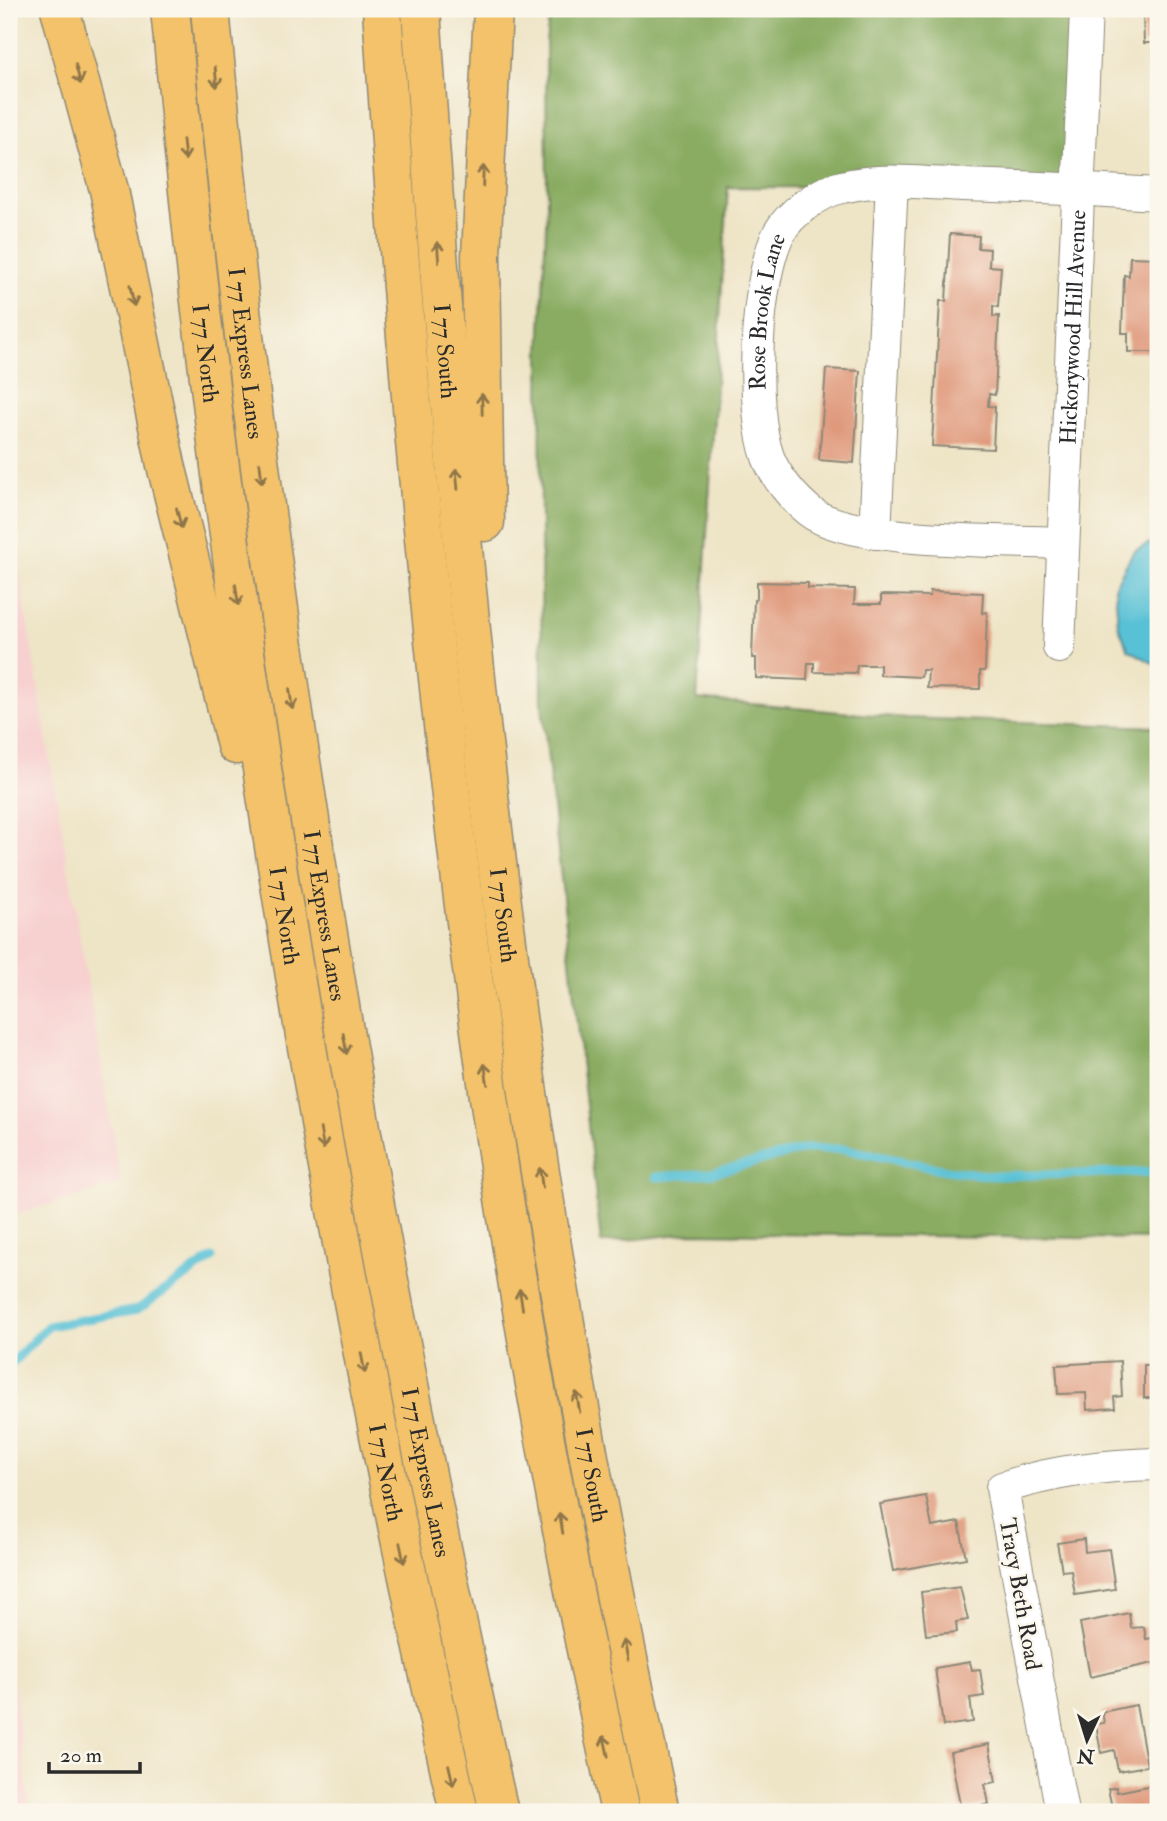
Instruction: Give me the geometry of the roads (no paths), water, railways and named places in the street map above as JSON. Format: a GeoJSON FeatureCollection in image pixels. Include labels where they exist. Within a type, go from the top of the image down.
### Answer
{"type":"FeatureCollection","features":[{"type":"Feature","properties":{"kind":"highway"},"geometry":{"type":"LineString","coordinates":[[60,9],[109,190],[166,465],[294,976]]}},
{"type":"Feature","properties":{"kind":"highway","name":"I 77 North"},"geometry":{"type":"LineString","coordinates":[[170,9],[201,311],[229,535],[294,976],[373,1415],[459,1812]]}},
{"type":"Feature","properties":{"kind":"highway","name":"I 77 Express Lanes"},"geometry":{"type":"LineString","coordinates":[[210,9],[240,306],[268,529],[332,970],[412,1407],[499,1812]]}},
{"type":"Feature","properties":{"kind":"highway"},"geometry":{"type":"LineString","coordinates":[[382,9],[411,403],[453,819],[481,1041],[536,1385],[620,1812]]}},
{"type":"Feature","properties":{"kind":"highway","name":"I 77 South"},"geometry":{"type":"LineString","coordinates":[[421,9],[447,372],[492,815],[520,1036],[572,1366],[660,1812]]}},
{"type":"Feature","properties":{"kind":"highway"},"geometry":{"type":"LineString","coordinates":[[492,815],[481,256],[493,9]]}},
{"type":"Feature","properties":{"kind":"street","name":"Hickorywood Hill Avenue"},"geometry":{"type":"LineString","coordinates":[[1059,647],[1086,9]]}},
{"type":"Feature","properties":{"kind":"street","name":"Rose Brook Lane"},"geometry":{"type":"LineString","coordinates":[[1063,543],[875,533],[840,528],[810,513],[788,490],[769,459],[760,426],[759,335],[767,268],[780,231],[808,202],[841,187],[892,182],[1158,194]]}},
{"type":"Feature","properties":{"kind":"street"},"geometry":{"type":"LineString","coordinates":[[875,533],[892,182]]}},
{"type":"Feature","properties":{"kind":"street","name":"Tracy Beth Road"},"geometry":{"type":"LineString","coordinates":[[1062,1812],[1002,1488],[1029,1478],[1113,1466],[1158,1464]]}},
{"type":"Feature","properties":{"kind":"water"},"geometry":{"type":"Polygon","coordinates":[[[1158,539],[1158,666],[1128,649],[1118,625],[1115,586],[1133,552],[1158,539]]]}},
{"type":"Feature","properties":{"kind":"waterway"},"geometry":{"type":"LineString","coordinates":[[656,1177],[712,1173],[806,1149],[844,1149],[946,1170],[994,1176],[1158,1172]]}},
{"type":"Feature","properties":{"kind":"waterway"},"geometry":{"type":"LineString","coordinates":[[9,1366],[48,1326],[137,1310],[212,1258]]}}]}
